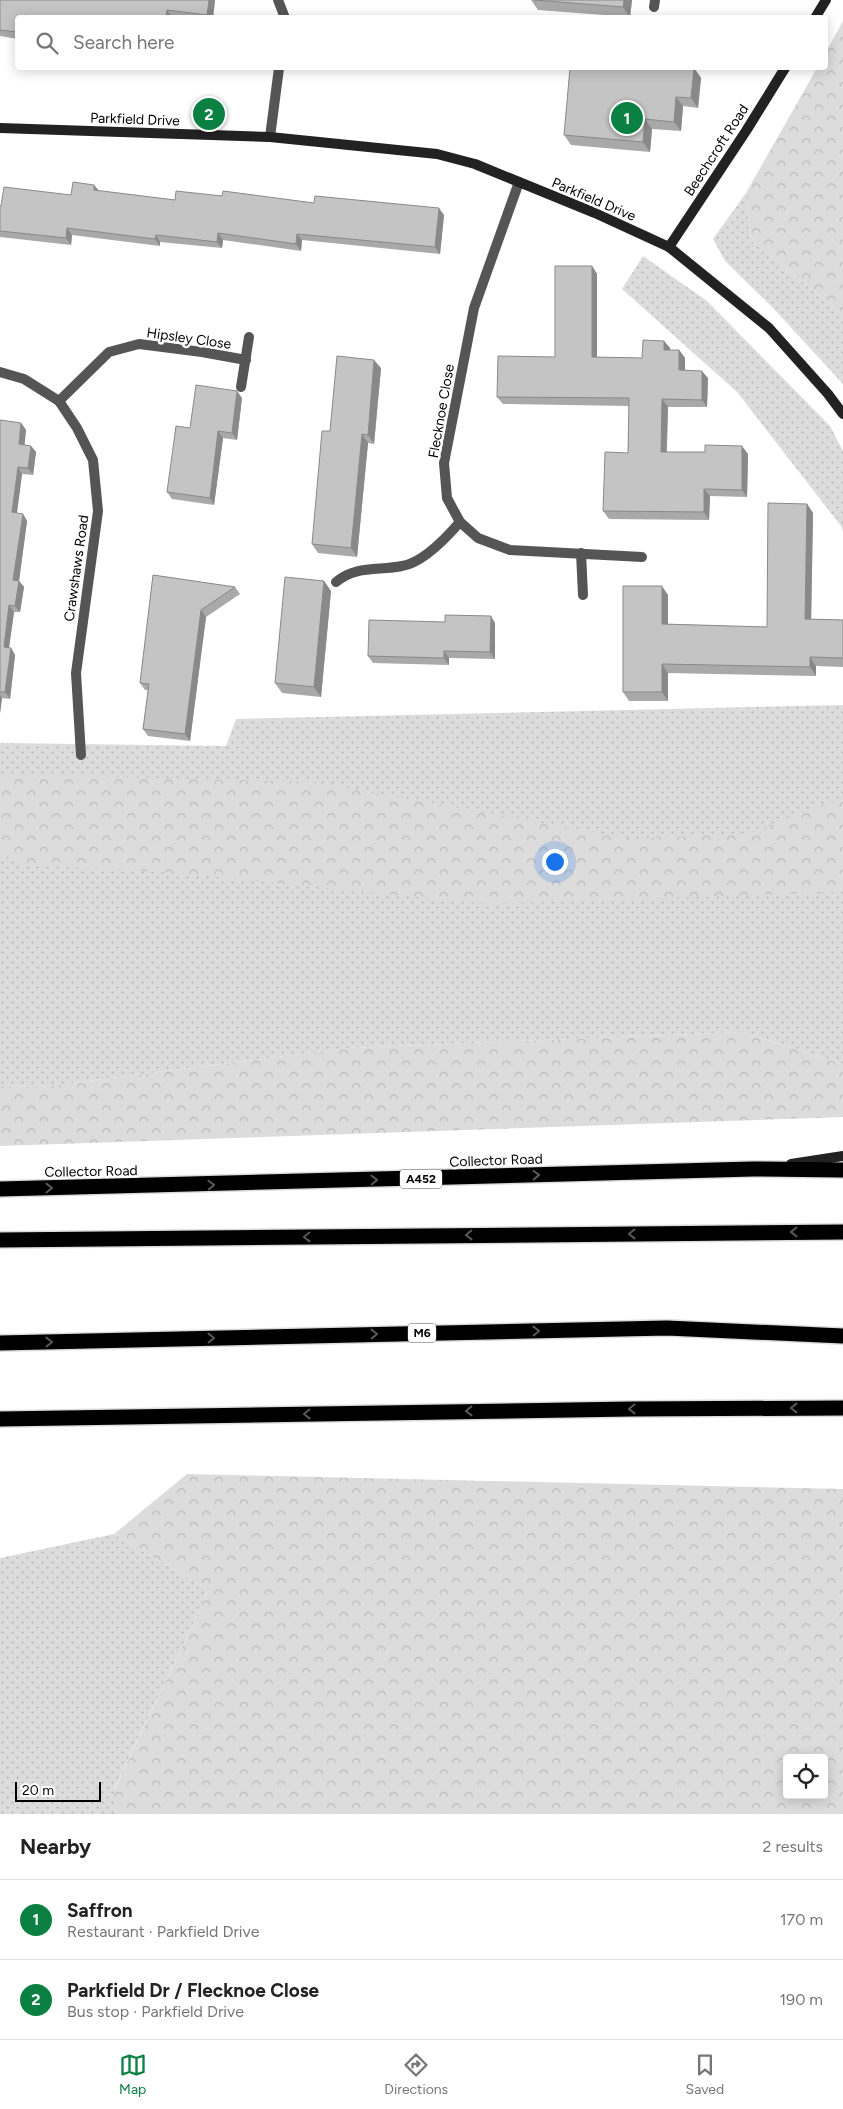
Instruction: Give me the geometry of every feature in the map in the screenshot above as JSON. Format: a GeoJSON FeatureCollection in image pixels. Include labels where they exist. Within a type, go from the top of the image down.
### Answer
{"type":"FeatureCollection","features":[{"type":"Feature","properties":{"kind":"highway","name":"Collector Road"},"geometry":{"type":"LineString","coordinates":[[0,1189],[753,1169],[843,1170]]}},
{"type":"Feature","properties":{"kind":"highway"},"geometry":{"type":"LineString","coordinates":[[0,1240],[843,1232]]}},
{"type":"Feature","properties":{"kind":"highway","name":"M6"},"geometry":{"type":"LineString","coordinates":[[0,1343],[667,1328],[843,1336]]}},
{"type":"Feature","properties":{"kind":"highway"},"geometry":{"type":"LineString","coordinates":[[0,1420],[611,1409],[843,1408]]}},
{"type":"Feature","properties":{"kind":"street"},"geometry":{"type":"LineString","coordinates":[[278,0],[284,15]]}},
{"type":"Feature","properties":{"kind":"street"},"geometry":{"type":"LineString","coordinates":[[817,15],[826,0]]}},
{"type":"Feature","properties":{"kind":"street"},"geometry":{"type":"LineString","coordinates":[[270,137],[279,70]]}},
{"type":"Feature","properties":{"kind":"street","name":"Beechcroft Road"},"geometry":{"type":"LineString","coordinates":[[669,247],[746,131],[784,70]]}},
{"type":"Feature","properties":{"kind":"street","name":"Parkfield Drive"},"geometry":{"type":"LineString","coordinates":[[0,128],[270,137],[437,154],[475,164],[594,212],[669,247],[769,328],[828,394],[843,414]]}},
{"type":"Feature","properties":{"kind":"street","name":"Flecknoe Close"},"geometry":{"type":"LineString","coordinates":[[519,182],[474,308],[444,464],[447,498],[460,522],[478,538],[510,550],[642,557]]}},
{"type":"Feature","properties":{"kind":"street","name":"Hipsley Close"},"geometry":{"type":"LineString","coordinates":[[241,386],[249,337]]}},
{"type":"Feature","properties":{"kind":"street","name":"Hipsley Close"},"geometry":{"type":"LineString","coordinates":[[59,401],[109,352],[139,344],[246,360]]}},
{"type":"Feature","properties":{"kind":"street","name":"Crawshaws Road"},"geometry":{"type":"LineString","coordinates":[[0,372],[24,379],[59,401],[77,428],[92,460],[98,511],[76,673],[81,755]]}},
{"type":"Feature","properties":{"kind":"street"},"geometry":{"type":"LineString","coordinates":[[336,582],[355,570],[404,566],[438,546],[460,522]]}},
{"type":"Feature","properties":{"kind":"street"},"geometry":{"type":"LineString","coordinates":[[581,554],[583,594]]}},
{"type":"Feature","properties":{"kind":"street"},"geometry":{"type":"LineString","coordinates":[[753,1169],[843,1156]]}},
{"type":"Feature","properties":{"kind":"green space"},"geometry":{"type":"Polygon","coordinates":[[[843,21],[843,314],[751,241],[746,193],[816,70],[828,70],[828,48],[843,21]]]}},
{"type":"Feature","properties":{"kind":"green space"},"geometry":{"type":"Polygon","coordinates":[[[746,193],[751,241],[843,314],[843,384],[773,308],[725,261],[713,239],[746,193]]]}},
{"type":"Feature","properties":{"kind":"green space"},"geometry":{"type":"Polygon","coordinates":[[[643,256],[707,301],[830,426],[843,451],[843,532],[841,526],[737,392],[622,289],[643,256]]]}},
{"type":"Feature","properties":{"kind":"green space"},"geometry":{"type":"Polygon","coordinates":[[[843,705],[843,1064],[742,1032],[349,1048],[40,1087],[0,1086],[0,743],[226,746],[236,719],[843,705]]]}},
{"type":"Feature","properties":{"kind":"green space"},"geometry":{"type":"Polygon","coordinates":[[[0,774],[313,782],[631,839],[750,833],[824,804],[843,801],[843,892],[488,904],[177,873],[19,864],[0,852],[0,774]]]}},
{"type":"Feature","properties":{"kind":"green space"},"geometry":{"type":"Polygon","coordinates":[[[742,1032],[843,1064],[843,1117],[0,1146],[0,1086],[40,1087],[349,1048],[742,1032]]]}},
{"type":"Feature","properties":{"kind":"green space"},"geometry":{"type":"Polygon","coordinates":[[[187,1474],[843,1489],[843,1814],[114,1814],[114,1790],[209,1590],[114,1534],[187,1474]]]}},
{"type":"Feature","properties":{"kind":"green space"},"geometry":{"type":"Polygon","coordinates":[[[114,1534],[209,1590],[114,1789],[114,1814],[0,1814],[0,1558],[114,1534]]]}},
{"type":"Feature","properties":{"kind":"building"},"geometry":{"type":"Polygon","coordinates":[[[0,0],[209,0],[207,15],[167,10],[166,15],[15,15],[15,32],[0,30],[0,0]]]}},
{"type":"Feature","properties":{"kind":"building"},"geometry":{"type":"Polygon","coordinates":[[[534,0],[624,0],[623,7],[534,0]]]}},
{"type":"Feature","properties":{"kind":"building"},"geometry":{"type":"Polygon","coordinates":[[[570,70],[694,70],[691,98],[676,97],[674,122],[645,119],[643,142],[564,135],[570,70]]]}},
{"type":"Feature","properties":{"kind":"building"},"geometry":{"type":"Polygon","coordinates":[[[73,182],[94,185],[94,190],[175,200],[176,191],[222,196],[223,191],[314,203],[315,196],[439,208],[435,247],[297,234],[296,244],[218,233],[217,242],[156,235],[155,239],[67,228],[66,238],[0,231],[0,206],[4,187],[71,195],[73,182]]]}},
{"type":"Feature","properties":{"kind":"building"},"geometry":{"type":"Polygon","coordinates":[[[555,266],[592,266],[592,357],[642,358],[643,340],[664,341],[664,350],[679,350],[679,370],[702,371],[702,400],[662,399],[661,452],[705,452],[705,445],[742,446],[742,490],[704,489],[704,512],[603,511],[605,452],[628,453],[629,398],[497,397],[498,356],[555,357],[555,266]]]}},
{"type":"Feature","properties":{"kind":"building"},"geometry":{"type":"Polygon","coordinates":[[[337,356],[374,360],[368,435],[362,434],[351,548],[312,544],[322,431],[330,431],[337,356]]]}},
{"type":"Feature","properties":{"kind":"building"},"geometry":{"type":"Polygon","coordinates":[[[196,385],[237,391],[232,433],[218,431],[210,498],[167,492],[176,426],[190,428],[196,385]]]}},
{"type":"Feature","properties":{"kind":"building"},"geometry":{"type":"Polygon","coordinates":[[[0,420],[21,423],[19,444],[31,446],[28,468],[18,467],[12,512],[23,514],[13,580],[19,581],[15,606],[9,605],[4,647],[11,648],[5,692],[0,692],[0,420]]]}},
{"type":"Feature","properties":{"kind":"building"},"geometry":{"type":"Polygon","coordinates":[[[768,503],[807,504],[805,619],[843,620],[843,658],[810,657],[810,667],[662,664],[662,692],[623,692],[623,586],[662,586],[662,624],[767,627],[768,503]]]}},
{"type":"Feature","properties":{"kind":"building"},"geometry":{"type":"Polygon","coordinates":[[[153,575],[235,587],[201,610],[185,734],[143,729],[149,684],[140,683],[153,575]]]}},
{"type":"Feature","properties":{"kind":"building"},"geometry":{"type":"Polygon","coordinates":[[[285,577],[324,581],[314,687],[275,683],[285,577]]]}},
{"type":"Feature","properties":{"kind":"building"},"geometry":{"type":"Polygon","coordinates":[[[445,615],[491,616],[490,652],[444,651],[444,658],[368,656],[369,620],[445,622],[445,615]]]}},
{"type":"Feature","properties":{"kind":"place","name":"Parkfield Dr / Flecknoe Close"},"geometry":{"type":"Point","coordinates":[209,114]}},
{"type":"Feature","properties":{"kind":"place","name":"Saffron"},"geometry":{"type":"Point","coordinates":[627,118]}}]}
